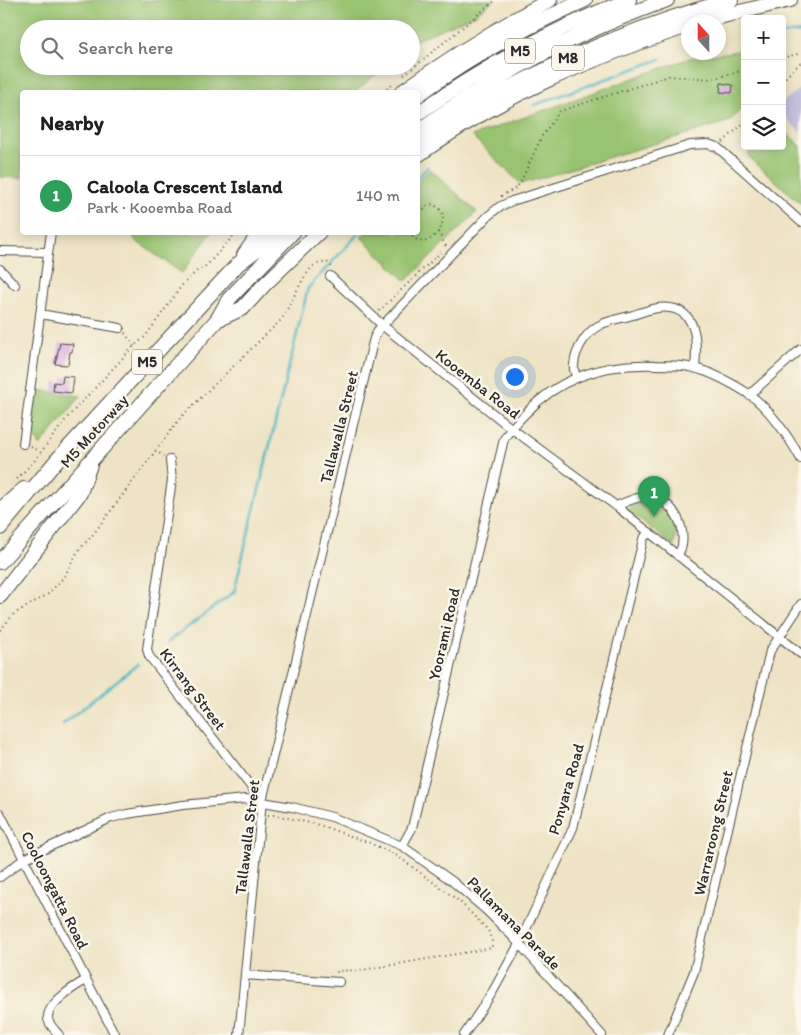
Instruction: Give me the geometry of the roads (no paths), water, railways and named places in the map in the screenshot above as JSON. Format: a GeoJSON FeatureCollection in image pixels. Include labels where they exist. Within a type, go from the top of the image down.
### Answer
{"type":"FeatureCollection","features":[{"type":"Feature","properties":{"kind":"highway"},"geometry":{"type":"LineString","coordinates":[[405,90],[463,49],[550,0]]}},
{"type":"Feature","properties":{"kind":"highway"},"geometry":{"type":"LineString","coordinates":[[420,93],[510,37],[585,0]]}},
{"type":"Feature","properties":{"kind":"highway","name":"M5"},"geometry":{"type":"LineString","coordinates":[[420,112],[447,93],[554,32],[629,0]]}},
{"type":"Feature","properties":{"kind":"highway","name":"M5"},"geometry":{"type":"LineString","coordinates":[[420,130],[472,94],[554,48],[667,0]]}},
{"type":"Feature","properties":{"kind":"highway","name":"M8"},"geometry":{"type":"LineString","coordinates":[[420,141],[486,100],[561,61],[650,25],[731,0]]}},
{"type":"Feature","properties":{"kind":"highway"},"geometry":{"type":"LineString","coordinates":[[726,15],[790,0]]}},
{"type":"Feature","properties":{"kind":"highway"},"geometry":{"type":"LineString","coordinates":[[420,154],[471,121],[522,92],[613,52],[681,28]]}},
{"type":"Feature","properties":{"kind":"highway"},"geometry":{"type":"LineString","coordinates":[[238,264],[250,235]]}},
{"type":"Feature","properties":{"kind":"highway"},"geometry":{"type":"LineString","coordinates":[[238,264],[258,235]]}},
{"type":"Feature","properties":{"kind":"highway","name":"M5 Motorway"},"geometry":{"type":"LineString","coordinates":[[0,528],[57,460],[238,264],[273,235]]}},
{"type":"Feature","properties":{"kind":"highway","name":"M5 Motorway"},"geometry":{"type":"LineString","coordinates":[[0,562],[216,320],[229,299],[290,235]]}},
{"type":"Feature","properties":{"kind":"highway"},"geometry":{"type":"LineString","coordinates":[[216,320],[237,304],[303,235]]}},
{"type":"Feature","properties":{"kind":"highway"},"geometry":{"type":"LineString","coordinates":[[216,320],[243,308],[316,235]]}},
{"type":"Feature","properties":{"kind":"highway"},"geometry":{"type":"LineString","coordinates":[[0,510],[57,460]]}},
{"type":"Feature","properties":{"kind":"highway"},"geometry":{"type":"LineString","coordinates":[[0,596],[80,493],[92,460]]}},
{"type":"Feature","properties":{"kind":"street","name":"Tallawalla Street"},"geometry":{"type":"LineString","coordinates":[[239,1035],[262,801],[374,338],[382,326],[488,216],[499,207],[520,198],[690,146],[708,144],[717,147],[801,222]]}},
{"type":"Feature","properties":{"kind":"street"},"geometry":{"type":"LineString","coordinates":[[23,444],[51,235]]}},
{"type":"Feature","properties":{"kind":"street"},"geometry":{"type":"LineString","coordinates":[[0,251],[48,252]]}},
{"type":"Feature","properties":{"kind":"street"},"geometry":{"type":"LineString","coordinates":[[0,269],[14,285]]}},
{"type":"Feature","properties":{"kind":"street","name":"Kooemba Road"},"geometry":{"type":"LineString","coordinates":[[330,276],[382,326],[511,428],[616,506],[801,654]]}},
{"type":"Feature","properties":{"kind":"street"},"geometry":{"type":"LineString","coordinates":[[576,376],[573,366],[576,356],[590,332],[600,325],[655,308],[671,308],[684,314],[692,324],[696,334],[697,347],[695,368]]}},
{"type":"Feature","properties":{"kind":"street"},"geometry":{"type":"LineString","coordinates":[[40,314],[120,328]]}},
{"type":"Feature","properties":{"kind":"street"},"geometry":{"type":"LineString","coordinates":[[749,395],[801,349]]}},
{"type":"Feature","properties":{"kind":"street"},"geometry":{"type":"LineString","coordinates":[[511,428],[537,401],[576,376],[594,370],[622,365],[659,365],[695,368],[721,379],[749,395],[777,423],[792,442],[801,459]]}},
{"type":"Feature","properties":{"kind":"street","name":"Yoorami Road"},"geometry":{"type":"LineString","coordinates":[[402,846],[412,828],[503,445],[511,428]]}},
{"type":"Feature","properties":{"kind":"street","name":"Kirrang Street"},"geometry":{"type":"LineString","coordinates":[[170,460],[172,480],[147,649],[150,656],[262,801]]}},
{"type":"Feature","properties":{"kind":"street"},"geometry":{"type":"LineString","coordinates":[[616,506],[643,497],[662,500],[673,510],[681,527],[682,544],[678,556]]}},
{"type":"Feature","properties":{"kind":"street","name":"Ponyara Road"},"geometry":{"type":"LineString","coordinates":[[464,1035],[492,993],[519,944],[573,828],[643,539],[649,532]]}},
{"type":"Feature","properties":{"kind":"street","name":"Warraroong Street"},"geometry":{"type":"LineString","coordinates":[[668,1035],[694,972],[770,651],[801,604]]}},
{"type":"Feature","properties":{"kind":"street","name":"Pallamana Parade"},"geometry":{"type":"LineString","coordinates":[[0,877],[24,859],[111,818],[127,814],[184,805],[245,799],[332,817],[402,846],[452,881],[487,911],[602,1035]]}},
{"type":"Feature","properties":{"kind":"street","name":"Cooloongatta Road"},"geometry":{"type":"LineString","coordinates":[[0,813],[115,1035]]}},
{"type":"Feature","properties":{"kind":"street"},"geometry":{"type":"LineString","coordinates":[[245,975],[338,982]]}},
{"type":"Feature","properties":{"kind":"street"},"geometry":{"type":"LineString","coordinates":[[59,1035],[48,1021],[48,1014],[51,1008],[73,987],[86,980]]}},
{"type":"Feature","properties":{"kind":"waterway"},"geometry":{"type":"LineString","coordinates":[[786,34],[801,32]]}},
{"type":"Feature","properties":{"kind":"waterway"},"geometry":{"type":"LineString","coordinates":[[534,105],[661,59]]}},
{"type":"Feature","properties":{"kind":"waterway"},"geometry":{"type":"LineString","coordinates":[[420,175],[428,167]]}},
{"type":"Feature","properties":{"kind":"waterway"},"geometry":{"type":"LineString","coordinates":[[168,642],[234,592],[308,288],[357,235]]}},
{"type":"Feature","properties":{"kind":"waterway"},"geometry":{"type":"LineString","coordinates":[[63,724],[138,664]]}},
{"type":"Feature","properties":{"kind":"place","name":"Caloola Crescent Island"},"geometry":{"type":"Point","coordinates":[654,517]}}]}
